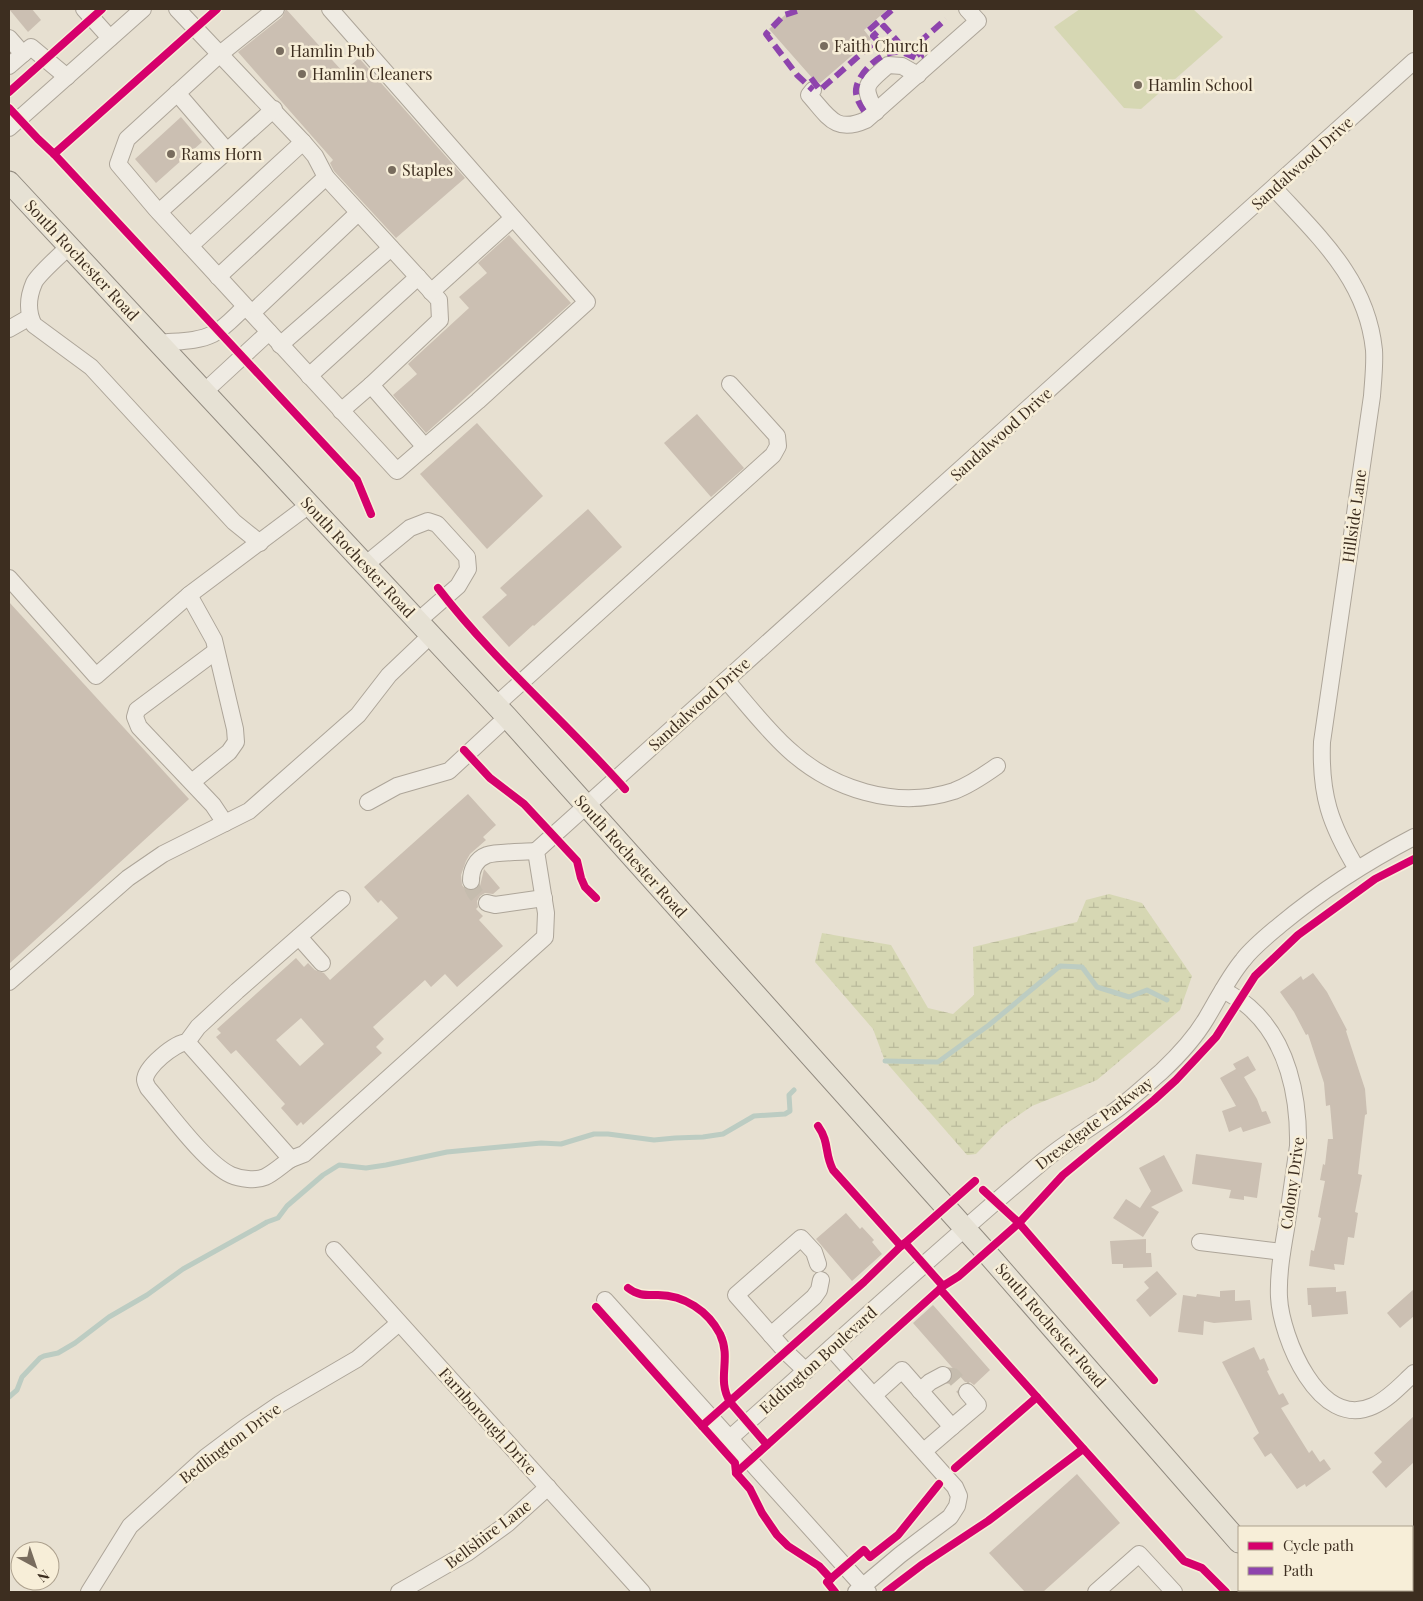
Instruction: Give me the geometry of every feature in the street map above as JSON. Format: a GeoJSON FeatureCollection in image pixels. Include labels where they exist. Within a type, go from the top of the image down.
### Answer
{"type":"FeatureCollection","features":[{"type":"Feature","properties":{"kind":"main road","name":"South Rochester Road"},"geometry":{"type":"LineString","coordinates":[[9,182],[501,711],[1094,1373],[1238,1541]]}},
{"type":"Feature","properties":{"kind":"street"},"geometry":{"type":"LineString","coordinates":[[84,9],[110,38]]}},
{"type":"Feature","properties":{"kind":"street"},"geometry":{"type":"LineString","coordinates":[[9,128],[143,9]]}},
{"type":"Feature","properties":{"kind":"street"},"geometry":{"type":"LineString","coordinates":[[177,9],[274,110],[315,156],[326,177],[439,300],[440,320],[341,411]]}},
{"type":"Feature","properties":{"kind":"street"},"geometry":{"type":"LineString","coordinates":[[276,9],[220,54],[127,139],[118,164],[158,212],[396,472],[587,302],[330,9]]}},
{"type":"Feature","properties":{"kind":"street"},"geometry":{"type":"LineString","coordinates":[[813,90],[809,95],[833,122],[844,126],[856,125],[866,120],[978,21],[968,9]]}},
{"type":"Feature","properties":{"kind":"street"},"geometry":{"type":"LineString","coordinates":[[9,66],[14,48],[31,47],[66,77]]}},
{"type":"Feature","properties":{"kind":"street","name":"Sandalwood Drive"},"geometry":{"type":"LineString","coordinates":[[536,851],[1414,61]]}},
{"type":"Feature","properties":{"kind":"street"},"geometry":{"type":"LineString","coordinates":[[876,112],[866,94],[868,82],[888,65],[902,66],[918,75]]}},
{"type":"Feature","properties":{"kind":"street"},"geometry":{"type":"LineString","coordinates":[[177,93],[227,151]]}},
{"type":"Feature","properties":{"kind":"street"},"geometry":{"type":"LineString","coordinates":[[158,212],[274,110]]}},
{"type":"Feature","properties":{"kind":"street"},"geometry":{"type":"LineString","coordinates":[[190,246],[302,142]]}},
{"type":"Feature","properties":{"kind":"street"},"geometry":{"type":"LineString","coordinates":[[218,277],[326,177]]}},
{"type":"Feature","properties":{"kind":"street","name":"Hillside Lane"},"geometry":{"type":"LineString","coordinates":[[1274,188],[1346,270],[1366,312],[1374,352],[1372,396],[1324,732],[1321,765],[1325,799],[1331,819],[1340,841],[1357,869]]}},
{"type":"Feature","properties":{"kind":"street"},"geometry":{"type":"LineString","coordinates":[[159,343],[191,340],[212,335],[248,310],[358,213]]}},
{"type":"Feature","properties":{"kind":"street"},"geometry":{"type":"LineString","coordinates":[[431,292],[513,218]]}},
{"type":"Feature","properties":{"kind":"street"},"geometry":{"type":"LineString","coordinates":[[69,246],[34,282],[29,304],[30,317],[34,325],[91,367],[234,522],[260,543]]}},
{"type":"Feature","properties":{"kind":"street"},"geometry":{"type":"LineString","coordinates":[[280,345],[391,248]]}},
{"type":"Feature","properties":{"kind":"street"},"geometry":{"type":"LineString","coordinates":[[309,376],[418,277]]}},
{"type":"Feature","properties":{"kind":"street"},"geometry":{"type":"LineString","coordinates":[[9,329],[30,317]]}},
{"type":"Feature","properties":{"kind":"street"},"geometry":{"type":"LineString","coordinates":[[204,392],[269,332]]}},
{"type":"Feature","properties":{"kind":"street"},"geometry":{"type":"LineString","coordinates":[[368,802],[397,786],[449,771],[501,711],[773,455],[778,446],[777,436],[730,384]]}},
{"type":"Feature","properties":{"kind":"street"},"geometry":{"type":"LineString","coordinates":[[371,385],[425,447]]}},
{"type":"Feature","properties":{"kind":"street"},"geometry":{"type":"LineString","coordinates":[[9,578],[96,676],[189,595],[309,505]]}},
{"type":"Feature","properties":{"kind":"street"},"geometry":{"type":"LineString","coordinates":[[9,982],[128,878],[163,854],[249,811],[351,722],[458,586],[468,569],[467,557],[437,524],[428,522],[410,528],[366,565]]}},
{"type":"Feature","properties":{"kind":"street"},"geometry":{"type":"LineString","coordinates":[[189,595],[214,640],[235,729],[236,742],[229,752],[192,782]]}},
{"type":"Feature","properties":{"kind":"street"},"geometry":{"type":"LineString","coordinates":[[216,651],[138,710],[135,717],[139,727],[213,805],[225,823]]}},
{"type":"Feature","properties":{"kind":"street"},"geometry":{"type":"LineString","coordinates":[[726,680],[788,749],[822,774],[854,789],[894,798],[932,797],[975,782],[997,766]]}},
{"type":"Feature","properties":{"kind":"street","name":"Drexelgate Parkway"},"geometry":{"type":"LineString","coordinates":[[964,1228],[1060,1147],[1128,1101],[1178,1056],[1193,1039],[1243,959],[1263,939],[1292,915],[1357,869],[1414,837]]}},
{"type":"Feature","properties":{"kind":"street"},"geometry":{"type":"LineString","coordinates":[[342,899],[204,1021],[187,1042],[175,1046],[157,1061],[147,1073],[145,1081],[148,1088],[197,1146],[223,1170],[232,1175],[246,1178],[265,1177],[290,1159],[304,1154],[545,937],[546,913],[536,851],[487,855],[477,863],[471,872],[471,881]]}},
{"type":"Feature","properties":{"kind":"street"},"geometry":{"type":"LineString","coordinates":[[487,903],[495,905],[544,898]]}},
{"type":"Feature","properties":{"kind":"street"},"geometry":{"type":"LineString","coordinates":[[299,937],[322,963]]}},
{"type":"Feature","properties":{"kind":"street","name":"Colony Drive"},"geometry":{"type":"LineString","coordinates":[[1223,990],[1250,1008],[1267,1028],[1283,1055],[1293,1084],[1299,1125],[1298,1146],[1282,1252],[1279,1298],[1280,1312],[1295,1356],[1318,1392],[1333,1404],[1343,1408],[1358,1410],[1372,1407],[1386,1398],[1414,1373]]}},
{"type":"Feature","properties":{"kind":"street"},"geometry":{"type":"LineString","coordinates":[[187,1042],[290,1159]]}},
{"type":"Feature","properties":{"kind":"street","name":"Eddington Boulevard"},"geometry":{"type":"LineString","coordinates":[[730,1438],[964,1228]]}},
{"type":"Feature","properties":{"kind":"street"},"geometry":{"type":"LineString","coordinates":[[806,1371],[736,1295],[801,1238],[814,1252],[818,1264]]}},
{"type":"Feature","properties":{"kind":"street","name":"Colony Drive"},"geometry":{"type":"LineString","coordinates":[[1200,1242],[1282,1252]]}},
{"type":"Feature","properties":{"kind":"street","name":"Farnborough Drive"},"geometry":{"type":"LineString","coordinates":[[334,1250],[642,1592]]}},
{"type":"Feature","properties":{"kind":"street"},"geometry":{"type":"LineString","coordinates":[[771,1335],[814,1297],[819,1290],[821,1280]]}},
{"type":"Feature","properties":{"kind":"street"},"geometry":{"type":"LineString","coordinates":[[605,1300],[730,1438],[862,1590],[900,1555],[950,1517],[957,1506],[959,1496],[955,1487],[924,1451],[831,1348]]}},
{"type":"Feature","properties":{"kind":"street","name":"Bedlington Drive"},"geometry":{"type":"LineString","coordinates":[[89,1592],[130,1526],[206,1457],[280,1404],[357,1359],[399,1323]]}},
{"type":"Feature","properties":{"kind":"street"},"geometry":{"type":"LineString","coordinates":[[874,1395],[902,1370],[952,1427]]}},
{"type":"Feature","properties":{"kind":"street"},"geometry":{"type":"LineString","coordinates":[[920,1391],[930,1382],[943,1375]]}},
{"type":"Feature","properties":{"kind":"street"},"geometry":{"type":"LineString","coordinates":[[924,1451],[978,1404],[967,1392]]}},
{"type":"Feature","properties":{"kind":"street","name":"Bellshire Lane"},"geometry":{"type":"LineString","coordinates":[[399,1592],[467,1553],[507,1524],[548,1487]]}},
{"type":"Feature","properties":{"kind":"street"},"geometry":{"type":"LineString","coordinates":[[1096,1592],[1139,1554],[1174,1592]]}},
{"type":"Feature","properties":{"kind":"green space"},"geometry":{"type":"Polygon","coordinates":[[[1080,9],[1193,9],[1223,37],[1141,109],[1124,108],[1054,27],[1080,9]]]}},
{"type":"Feature","properties":{"kind":"green space"},"geometry":{"type":"Polygon","coordinates":[[[1109,894],[1142,903],[1192,976],[1180,1010],[1097,1080],[1032,1106],[1003,1126],[976,1154],[967,1155],[885,1061],[873,1029],[815,962],[822,933],[891,945],[928,1008],[953,1014],[974,995],[973,947],[1077,922],[1086,900],[1109,894]]]}},
{"type":"Feature","properties":{"kind":"building"},"geometry":{"type":"Polygon","coordinates":[[[9,9],[32,9],[41,20],[28,32],[9,9]]]}},
{"type":"Feature","properties":{"kind":"building"},"geometry":{"type":"Polygon","coordinates":[[[286,9],[343,72],[359,58],[465,178],[396,238],[334,171],[330,163],[333,160],[238,52],[282,17],[286,9]]]}},
{"type":"Feature","properties":{"kind":"building","name":"Faith Church"},"geometry":{"type":"Polygon","coordinates":[[[792,9],[888,9],[864,30],[871,39],[820,83],[814,80],[769,29],[792,9]]]}},
{"type":"Feature","properties":{"kind":"building"},"geometry":{"type":"Polygon","coordinates":[[[181,117],[202,142],[156,183],[135,159],[181,117]]]}},
{"type":"Feature","properties":{"kind":"building"},"geometry":{"type":"Polygon","coordinates":[[[509,235],[571,303],[426,433],[393,395],[417,374],[408,364],[469,308],[459,297],[487,273],[478,263],[509,235]]]}},
{"type":"Feature","properties":{"kind":"building"},"geometry":{"type":"Polygon","coordinates":[[[697,414],[744,468],[711,497],[664,443],[697,414]]]}},
{"type":"Feature","properties":{"kind":"building"},"geometry":{"type":"Polygon","coordinates":[[[477,423],[543,496],[487,549],[420,474],[477,423]]]}},
{"type":"Feature","properties":{"kind":"building"},"geometry":{"type":"Polygon","coordinates":[[[588,509],[622,547],[509,647],[482,617],[507,595],[500,588],[588,509]]]}},
{"type":"Feature","properties":{"kind":"building"},"geometry":{"type":"Polygon","coordinates":[[[9,602],[189,799],[9,964],[9,602]]]}},
{"type":"Feature","properties":{"kind":"building"},"geometry":{"type":"Polygon","coordinates":[[[468,794],[496,825],[483,837],[486,840],[470,854],[466,861],[461,875],[462,885],[466,890],[476,890],[480,886],[484,869],[500,888],[493,894],[485,893],[480,896],[476,909],[483,916],[479,920],[503,946],[457,987],[445,974],[431,987],[425,980],[373,1027],[384,1039],[376,1047],[382,1053],[303,1125],[301,1122],[297,1126],[281,1108],[285,1104],[236,1050],[231,1054],[216,1037],[221,1033],[217,1029],[296,958],[304,967],[308,963],[315,970],[324,973],[330,980],[398,918],[381,900],[378,903],[364,887],[468,794]],[[301,1018],[276,1040],[300,1066],[324,1044],[301,1018]]]}},
{"type":"Feature","properties":{"kind":"building"},"geometry":{"type":"Polygon","coordinates":[[[1313,973],[1327,992],[1347,1030],[1365,1089],[1367,1114],[1365,1115],[1358,1174],[1362,1175],[1355,1212],[1358,1213],[1354,1238],[1348,1237],[1344,1265],[1334,1264],[1335,1270],[1309,1266],[1311,1250],[1314,1251],[1321,1218],[1318,1217],[1325,1181],[1320,1180],[1323,1164],[1325,1165],[1328,1139],[1333,1139],[1330,1105],[1326,1106],[1324,1083],[1308,1034],[1306,1035],[1294,1012],[1280,992],[1301,976],[1303,980],[1313,973]]]}},
{"type":"Feature","properties":{"kind":"building"},"geometry":{"type":"Polygon","coordinates":[[[1248,1056],[1256,1070],[1244,1077],[1262,1112],[1266,1111],[1271,1123],[1243,1132],[1241,1127],[1229,1132],[1222,1111],[1236,1106],[1220,1078],[1236,1069],[1233,1064],[1248,1056]]]}},
{"type":"Feature","properties":{"kind":"building"},"geometry":{"type":"Polygon","coordinates":[[[1196,1154],[1262,1163],[1257,1198],[1244,1196],[1244,1200],[1229,1198],[1231,1190],[1192,1184],[1196,1154]]]}},
{"type":"Feature","properties":{"kind":"building"},"geometry":{"type":"Polygon","coordinates":[[[1164,1155],[1183,1191],[1151,1207],[1159,1212],[1143,1237],[1113,1218],[1126,1199],[1140,1208],[1151,1191],[1139,1168],[1164,1155]]]}},
{"type":"Feature","properties":{"kind":"building"},"geometry":{"type":"Polygon","coordinates":[[[846,1213],[860,1229],[862,1227],[874,1240],[872,1242],[882,1254],[852,1281],[816,1239],[846,1213]]]}},
{"type":"Feature","properties":{"kind":"building"},"geometry":{"type":"Polygon","coordinates":[[[1146,1239],[1146,1253],[1151,1253],[1152,1267],[1123,1268],[1123,1264],[1112,1264],[1110,1241],[1146,1239]]]}},
{"type":"Feature","properties":{"kind":"building"},"geometry":{"type":"Polygon","coordinates":[[[1157,1271],[1177,1294],[1150,1317],[1136,1300],[1149,1288],[1144,1282],[1157,1271]]]}},
{"type":"Feature","properties":{"kind":"building"},"geometry":{"type":"Polygon","coordinates":[[[1336,1287],[1336,1292],[1346,1291],[1348,1314],[1312,1317],[1311,1305],[1308,1305],[1307,1288],[1336,1287]]]}},
{"type":"Feature","properties":{"kind":"building"},"geometry":{"type":"Polygon","coordinates":[[[1414,1289],[1414,1316],[1400,1328],[1387,1313],[1414,1289]]]}},
{"type":"Feature","properties":{"kind":"building"},"geometry":{"type":"Polygon","coordinates":[[[1235,1290],[1235,1301],[1250,1300],[1252,1320],[1214,1323],[1204,1321],[1203,1335],[1178,1332],[1183,1295],[1196,1297],[1197,1294],[1220,1297],[1220,1291],[1235,1290]]]}},
{"type":"Feature","properties":{"kind":"building"},"geometry":{"type":"Polygon","coordinates":[[[933,1305],[990,1370],[974,1385],[970,1382],[965,1382],[913,1323],[933,1305]]]}},
{"type":"Feature","properties":{"kind":"building"},"geometry":{"type":"Polygon","coordinates":[[[1254,1347],[1260,1360],[1264,1358],[1269,1370],[1267,1371],[1279,1395],[1283,1393],[1289,1404],[1281,1408],[1309,1453],[1312,1450],[1320,1462],[1324,1459],[1331,1469],[1306,1487],[1305,1484],[1297,1489],[1271,1453],[1265,1457],[1253,1438],[1259,1433],[1222,1362],[1254,1347]]]}},
{"type":"Feature","properties":{"kind":"building"},"geometry":{"type":"Polygon","coordinates":[[[1414,1416],[1414,1462],[1386,1488],[1372,1472],[1382,1462],[1374,1453],[1414,1416]]]}},
{"type":"Feature","properties":{"kind":"building"},"geometry":{"type":"Polygon","coordinates":[[[1077,1474],[1120,1523],[1043,1592],[1025,1592],[989,1553],[1077,1474]]]}},
{"type":"Feature","properties":{"kind":"waterway"},"geometry":{"type":"LineString","coordinates":[[885,1061],[938,1062],[989,1025],[1060,966],[1082,967],[1097,987],[1129,997],[1147,990],[1167,1000]]}},
{"type":"Feature","properties":{"kind":"waterway"},"geometry":{"type":"LineString","coordinates":[[9,1397],[17,1390],[22,1377],[40,1358],[58,1353],[75,1343],[109,1317],[147,1295],[183,1269],[267,1222],[278,1218],[287,1206],[323,1175],[339,1165],[366,1168],[447,1152],[541,1143],[561,1144],[594,1134],[654,1140],[723,1134],[754,1116],[785,1114],[790,1111],[789,1095],[794,1090]]}},
{"type":"Feature","properties":{"kind":"tunnel"},"geometry":{"type":"LineString","coordinates":[[471,881],[476,894],[487,903]]}},
{"type":"Feature","properties":{"kind":"tunnel"},"geometry":{"type":"LineString","coordinates":[[943,1375],[953,1376],[967,1392]]}},
{"type":"Feature","properties":{"kind":"marked path"},"geometry":{"type":"LineString","coordinates":[[869,30],[893,9]]}},
{"type":"Feature","properties":{"kind":"marked path"},"geometry":{"type":"LineString","coordinates":[[797,11],[784,15],[766,34],[797,75],[813,90]]}},
{"type":"Feature","properties":{"kind":"marked path"},"geometry":{"type":"LineString","coordinates":[[864,111],[859,104],[856,89],[861,76],[871,64],[884,55],[897,52],[916,58],[921,56],[914,47],[946,19]]}},
{"type":"Feature","properties":{"kind":"marked path"},"geometry":{"type":"LineString","coordinates":[[811,78],[820,90],[877,40],[873,36],[884,26],[909,54]]}},
{"type":"Feature","properties":{"kind":"cycle path"},"geometry":{"type":"LineString","coordinates":[[9,92],[102,9]]}},
{"type":"Feature","properties":{"kind":"cycle path"},"geometry":{"type":"LineString","coordinates":[[54,154],[217,9]]}},
{"type":"Feature","properties":{"kind":"cycle path"},"geometry":{"type":"LineString","coordinates":[[9,108],[357,480],[371,514]]}},
{"type":"Feature","properties":{"kind":"cycle path"},"geometry":{"type":"LineString","coordinates":[[438,588],[482,640],[625,789]]}},
{"type":"Feature","properties":{"kind":"cycle path"},"geometry":{"type":"LineString","coordinates":[[464,750],[490,778],[524,804],[577,861],[585,887],[596,898]]}},
{"type":"Feature","properties":{"kind":"cycle path"},"geometry":{"type":"LineString","coordinates":[[943,1286],[959,1276],[1019,1223],[1063,1175],[1176,1080],[1216,1037],[1255,976],[1298,935],[1375,879],[1414,859]]}},
{"type":"Feature","properties":{"kind":"cycle path"},"geometry":{"type":"LineString","coordinates":[[818,1126],[826,1143],[833,1170],[901,1246],[905,1243],[943,1286],[940,1289],[1184,1561],[1202,1568],[1226,1592]]}},
{"type":"Feature","properties":{"kind":"cycle path"},"geometry":{"type":"LineString","coordinates":[[905,1243],[975,1181]]}},
{"type":"Feature","properties":{"kind":"cycle path"},"geometry":{"type":"LineString","coordinates":[[983,1190],[1019,1223],[1154,1380]]}},
{"type":"Feature","properties":{"kind":"cycle path"},"geometry":{"type":"LineString","coordinates":[[702,1426],[864,1282],[901,1246]]}},
{"type":"Feature","properties":{"kind":"cycle path"},"geometry":{"type":"LineString","coordinates":[[628,1288],[642,1294],[668,1296],[686,1301],[709,1318],[720,1334],[723,1343],[725,1352],[724,1385],[730,1402],[767,1445]]}},
{"type":"Feature","properties":{"kind":"cycle path"},"geometry":{"type":"LineString","coordinates":[[736,1473],[940,1289]]}},
{"type":"Feature","properties":{"kind":"cycle path"},"geometry":{"type":"LineString","coordinates":[[596,1307],[735,1463],[736,1473],[750,1489],[762,1513],[777,1535],[788,1546],[819,1566],[831,1579]]}},
{"type":"Feature","properties":{"kind":"cycle path"},"geometry":{"type":"LineString","coordinates":[[955,1468],[1037,1397]]}},
{"type":"Feature","properties":{"kind":"cycle path"},"geometry":{"type":"LineString","coordinates":[[886,1592],[923,1564],[988,1521],[1083,1449]]}},
{"type":"Feature","properties":{"kind":"cycle path"},"geometry":{"type":"LineString","coordinates":[[835,1592],[827,1582],[864,1550],[870,1557],[898,1535],[939,1484]]}},
{"type":"Feature","properties":{"kind":"place","name":"Faith Church"},"geometry":{"type":"Point","coordinates":[824,46]}},
{"type":"Feature","properties":{"kind":"place","name":"Hamlin Pub"},"geometry":{"type":"Point","coordinates":[280,51]}},
{"type":"Feature","properties":{"kind":"place","name":"Hamlin Cleaners"},"geometry":{"type":"Point","coordinates":[302,74]}},
{"type":"Feature","properties":{"kind":"place","name":"Hamlin School"},"geometry":{"type":"Point","coordinates":[1138,85]}},
{"type":"Feature","properties":{"kind":"place","name":"Rams Horn"},"geometry":{"type":"Point","coordinates":[171,154]}},
{"type":"Feature","properties":{"kind":"place","name":"Staples"},"geometry":{"type":"Point","coordinates":[392,170]}}]}
